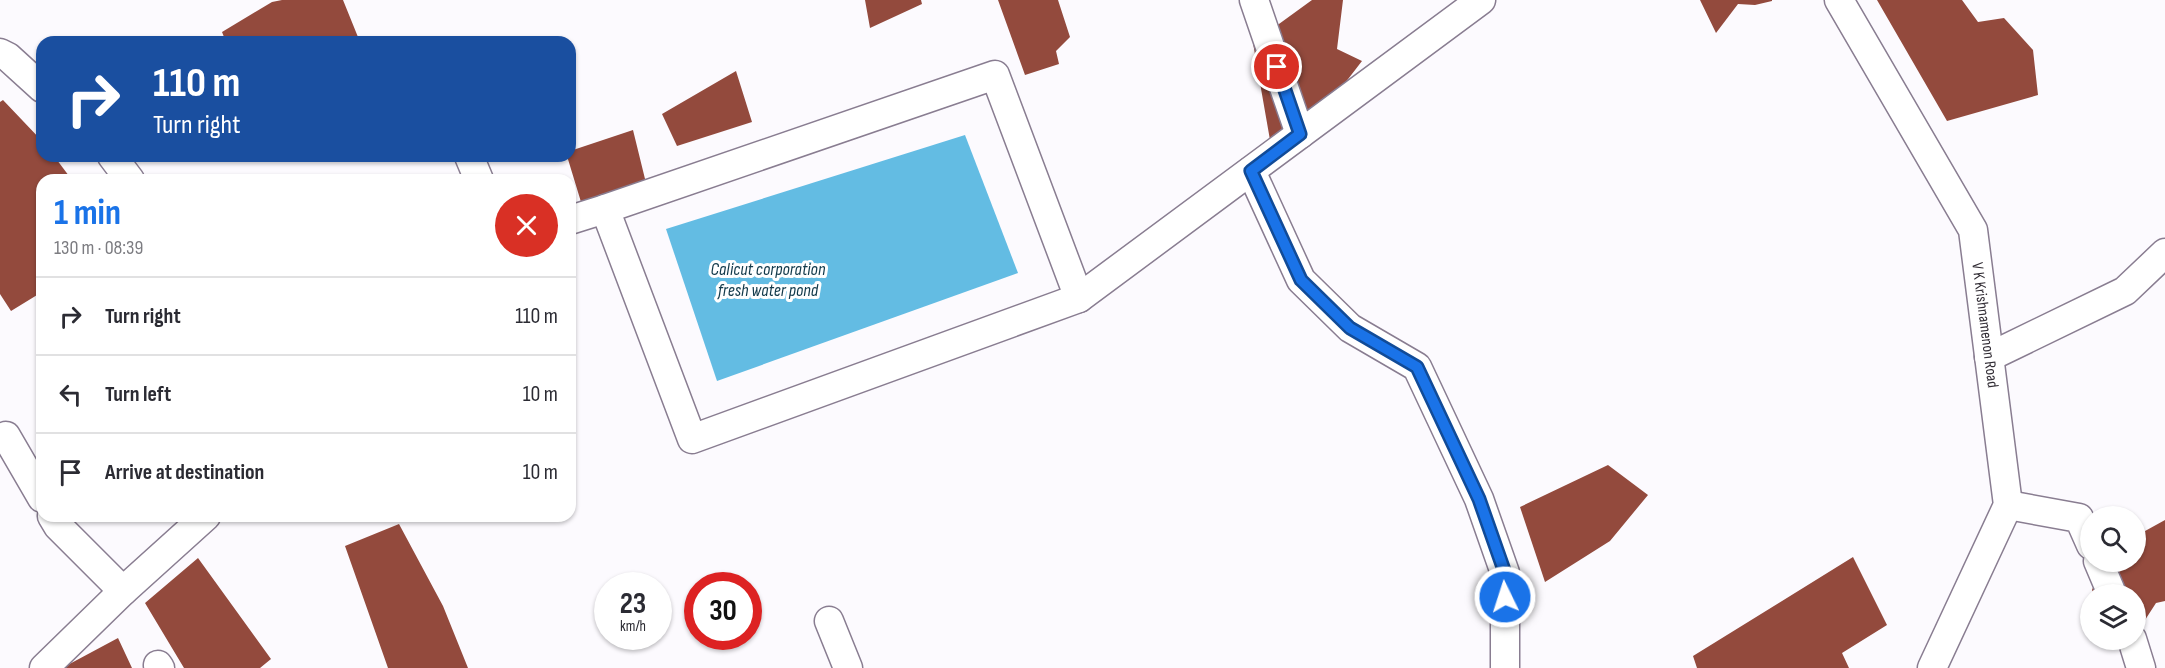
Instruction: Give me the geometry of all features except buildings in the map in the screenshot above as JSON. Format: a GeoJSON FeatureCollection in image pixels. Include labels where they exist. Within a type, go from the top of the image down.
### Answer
{"type":"FeatureCollection","features":[{"type":"Feature","properties":{"kind":"street"},"geometry":{"type":"LineString","coordinates":[[1254,0],[1300,134]]}},
{"type":"Feature","properties":{"kind":"street"},"geometry":{"type":"LineString","coordinates":[[605,209],[692,439],[1080,298],[1481,0]]}},
{"type":"Feature","properties":{"kind":"street","name":"V K Krishnamenon Road"},"geometry":{"type":"LineString","coordinates":[[1839,0],[1973,230],[2008,505]]}},
{"type":"Feature","properties":{"kind":"street"},"geometry":{"type":"LineString","coordinates":[[0,53],[8,57],[36,83]]}},
{"type":"Feature","properties":{"kind":"street"},"geometry":{"type":"LineString","coordinates":[[576,218],[995,75],[1080,298]]}},
{"type":"Feature","properties":{"kind":"street"},"geometry":{"type":"LineString","coordinates":[[1251,171],[1301,280],[1350,328],[1417,367],[1479,499],[1505,573],[1505,668]]}},
{"type":"Feature","properties":{"kind":"street"},"geometry":{"type":"LineString","coordinates":[[1989,357],[2125,291],[2165,253]]}},
{"type":"Feature","properties":{"kind":"street"},"geometry":{"type":"LineString","coordinates":[[6,436],[36,488]]}},
{"type":"Feature","properties":{"kind":"street"},"geometry":{"type":"LineString","coordinates":[[1932,668],[2008,505],[2079,518],[2080,520]]}},
{"type":"Feature","properties":{"kind":"street"},"geometry":{"type":"LineString","coordinates":[[56,522],[123,591]]}},
{"type":"Feature","properties":{"kind":"street"},"geometry":{"type":"LineString","coordinates":[[44,668],[123,591],[199,522]]}},
{"type":"Feature","properties":{"kind":"street"},"geometry":{"type":"LineString","coordinates":[[829,621],[848,668]]}},
{"type":"Feature","properties":{"kind":"street"},"geometry":{"type":"LineString","coordinates":[[2135,650],[2141,668]]}},
{"type":"Feature","properties":{"kind":"water","name":"Calicut corporation fresh water pond"},"geometry":{"type":"Polygon","coordinates":[[[965,135],[1018,273],[717,381],[666,229],[965,135]]]}},
{"type":"Feature","properties":{"kind":"route"},"geometry":{"type":"LineString","coordinates":[[1277,67],[1300,134],[1251,171],[1301,280],[1350,328],[1417,367],[1479,499],[1505,573],[1505,597]]}}]}
